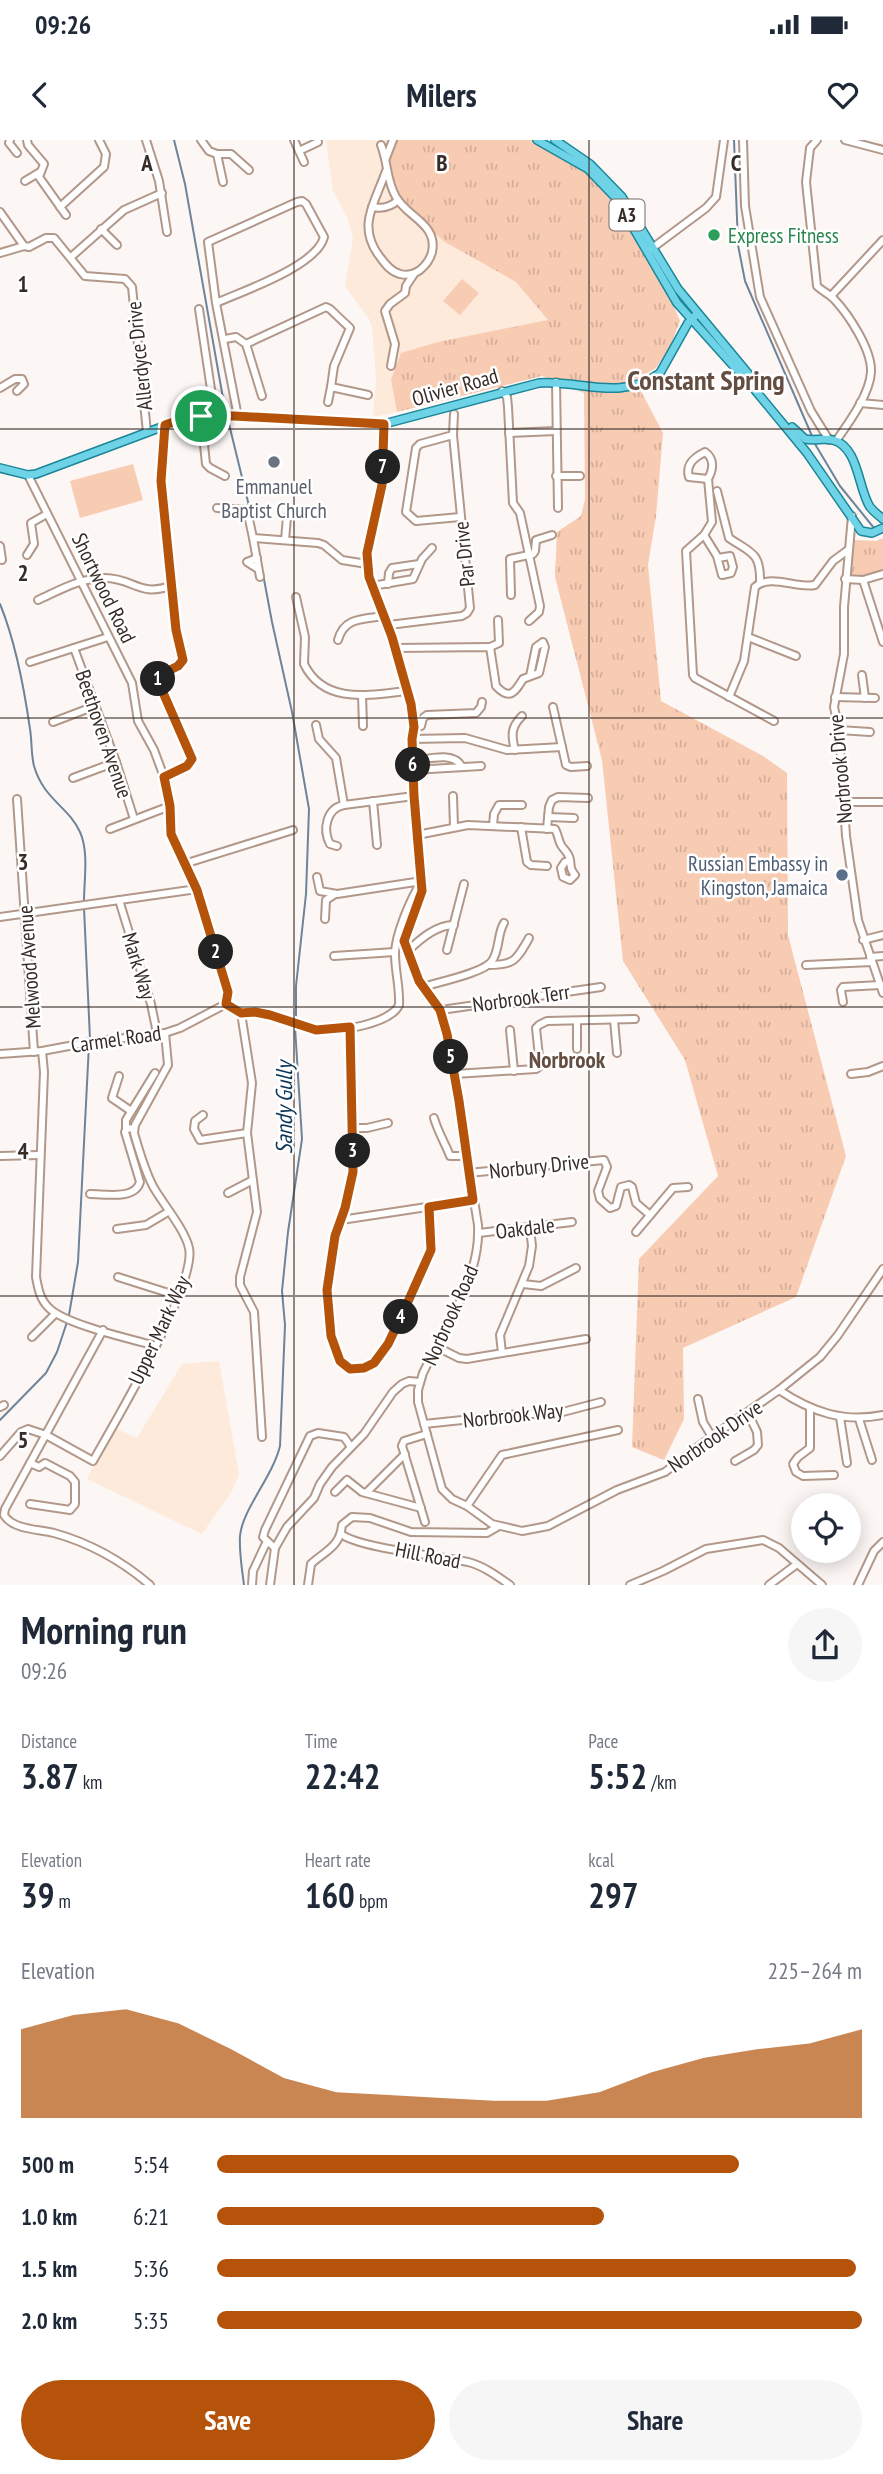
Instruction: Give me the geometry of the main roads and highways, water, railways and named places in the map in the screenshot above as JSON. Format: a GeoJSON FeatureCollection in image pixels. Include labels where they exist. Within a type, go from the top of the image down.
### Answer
{"type":"FeatureCollection","features":[{"type":"Feature","properties":{"kind":"main road","name":"A3"},"geometry":{"type":"LineString","coordinates":[[537,140],[552,142],[589,169],[616,198],[651,250],[677,303],[694,317],[797,433],[813,440]]}},
{"type":"Feature","properties":{"kind":"main road","name":"A3"},"geometry":{"type":"LineString","coordinates":[[694,317],[836,492],[862,531],[867,534],[880,528]]}},
{"type":"Feature","properties":{"kind":"main road","name":"Olivier Road"},"geometry":{"type":"LineString","coordinates":[[0,468],[28,475],[191,416],[384,424],[539,383],[556,382],[610,390],[625,387],[653,378],[665,366],[694,317]]}},
{"type":"Feature","properties":{"kind":"main road"},"geometry":{"type":"LineString","coordinates":[[836,492],[807,448],[813,440],[832,440],[851,456],[880,528]]}},
{"type":"Feature","properties":{"kind":"main road"},"geometry":{"type":"LineString","coordinates":[[873,511],[883,519]]}},
{"type":"Feature","properties":{"kind":"waterway"},"geometry":{"type":"LineString","coordinates":[[174,140],[185,184],[226,415]]}},
{"type":"Feature","properties":{"kind":"waterway"},"geometry":{"type":"LineString","coordinates":[[734,140],[738,245],[745,281],[812,436]]}},
{"type":"Feature","properties":{"kind":"waterway"},"geometry":{"type":"LineString","coordinates":[[228,420],[250,510]]}},
{"type":"Feature","properties":{"kind":"waterway"},"geometry":{"type":"LineString","coordinates":[[815,444],[840,486],[874,528]]}},
{"type":"Feature","properties":{"kind":"waterway"},"geometry":{"type":"LineString","coordinates":[[251,515],[256,535]]}},
{"type":"Feature","properties":{"kind":"waterway","name":"Sandy Gully"},"geometry":{"type":"LineString","coordinates":[[257,542],[309,809],[306,894],[296,986],[296,1021]]}},
{"type":"Feature","properties":{"kind":"waterway"},"geometry":{"type":"LineString","coordinates":[[0,604],[11,634],[22,681],[32,757],[38,778],[75,823],[83,840],[84,901]]}},
{"type":"Feature","properties":{"kind":"waterway"},"geometry":{"type":"LineString","coordinates":[[84,908],[90,1039]]}},
{"type":"Feature","properties":{"kind":"waterway","name":"Sandy Gully"},"geometry":{"type":"LineString","coordinates":[[244,1585],[240,1548],[242,1526],[280,1446],[285,1325],[282,1291],[302,1139],[295,1027]]}},
{"type":"Feature","properties":{"kind":"waterway"},"geometry":{"type":"LineString","coordinates":[[69,1315],[78,1262],[89,1044]]}},
{"type":"Feature","properties":{"kind":"waterway"},"geometry":{"type":"LineString","coordinates":[[0,1420],[46,1373],[57,1352],[67,1322]]}},
{"type":"Feature","properties":{"kind":"place","name":"Express Fitness"},"geometry":{"type":"Point","coordinates":[714,235]}},
{"type":"Feature","properties":{"kind":"place","name":"Emmanuel Baptist Church"},"geometry":{"type":"Point","coordinates":[274,462]}},
{"type":"Feature","properties":{"kind":"place","name":"Russian Embassy in Kingston, Jamaica"},"geometry":{"type":"Point","coordinates":[842,875]}},
{"type":"Feature","properties":{"kind":"district","name":"Constant Spring"},"geometry":{"type":"Point","coordinates":[706,379]}},
{"type":"Feature","properties":{"kind":"district","name":"Norbrook"},"geometry":{"type":"Point","coordinates":[567,1059]}}]}
